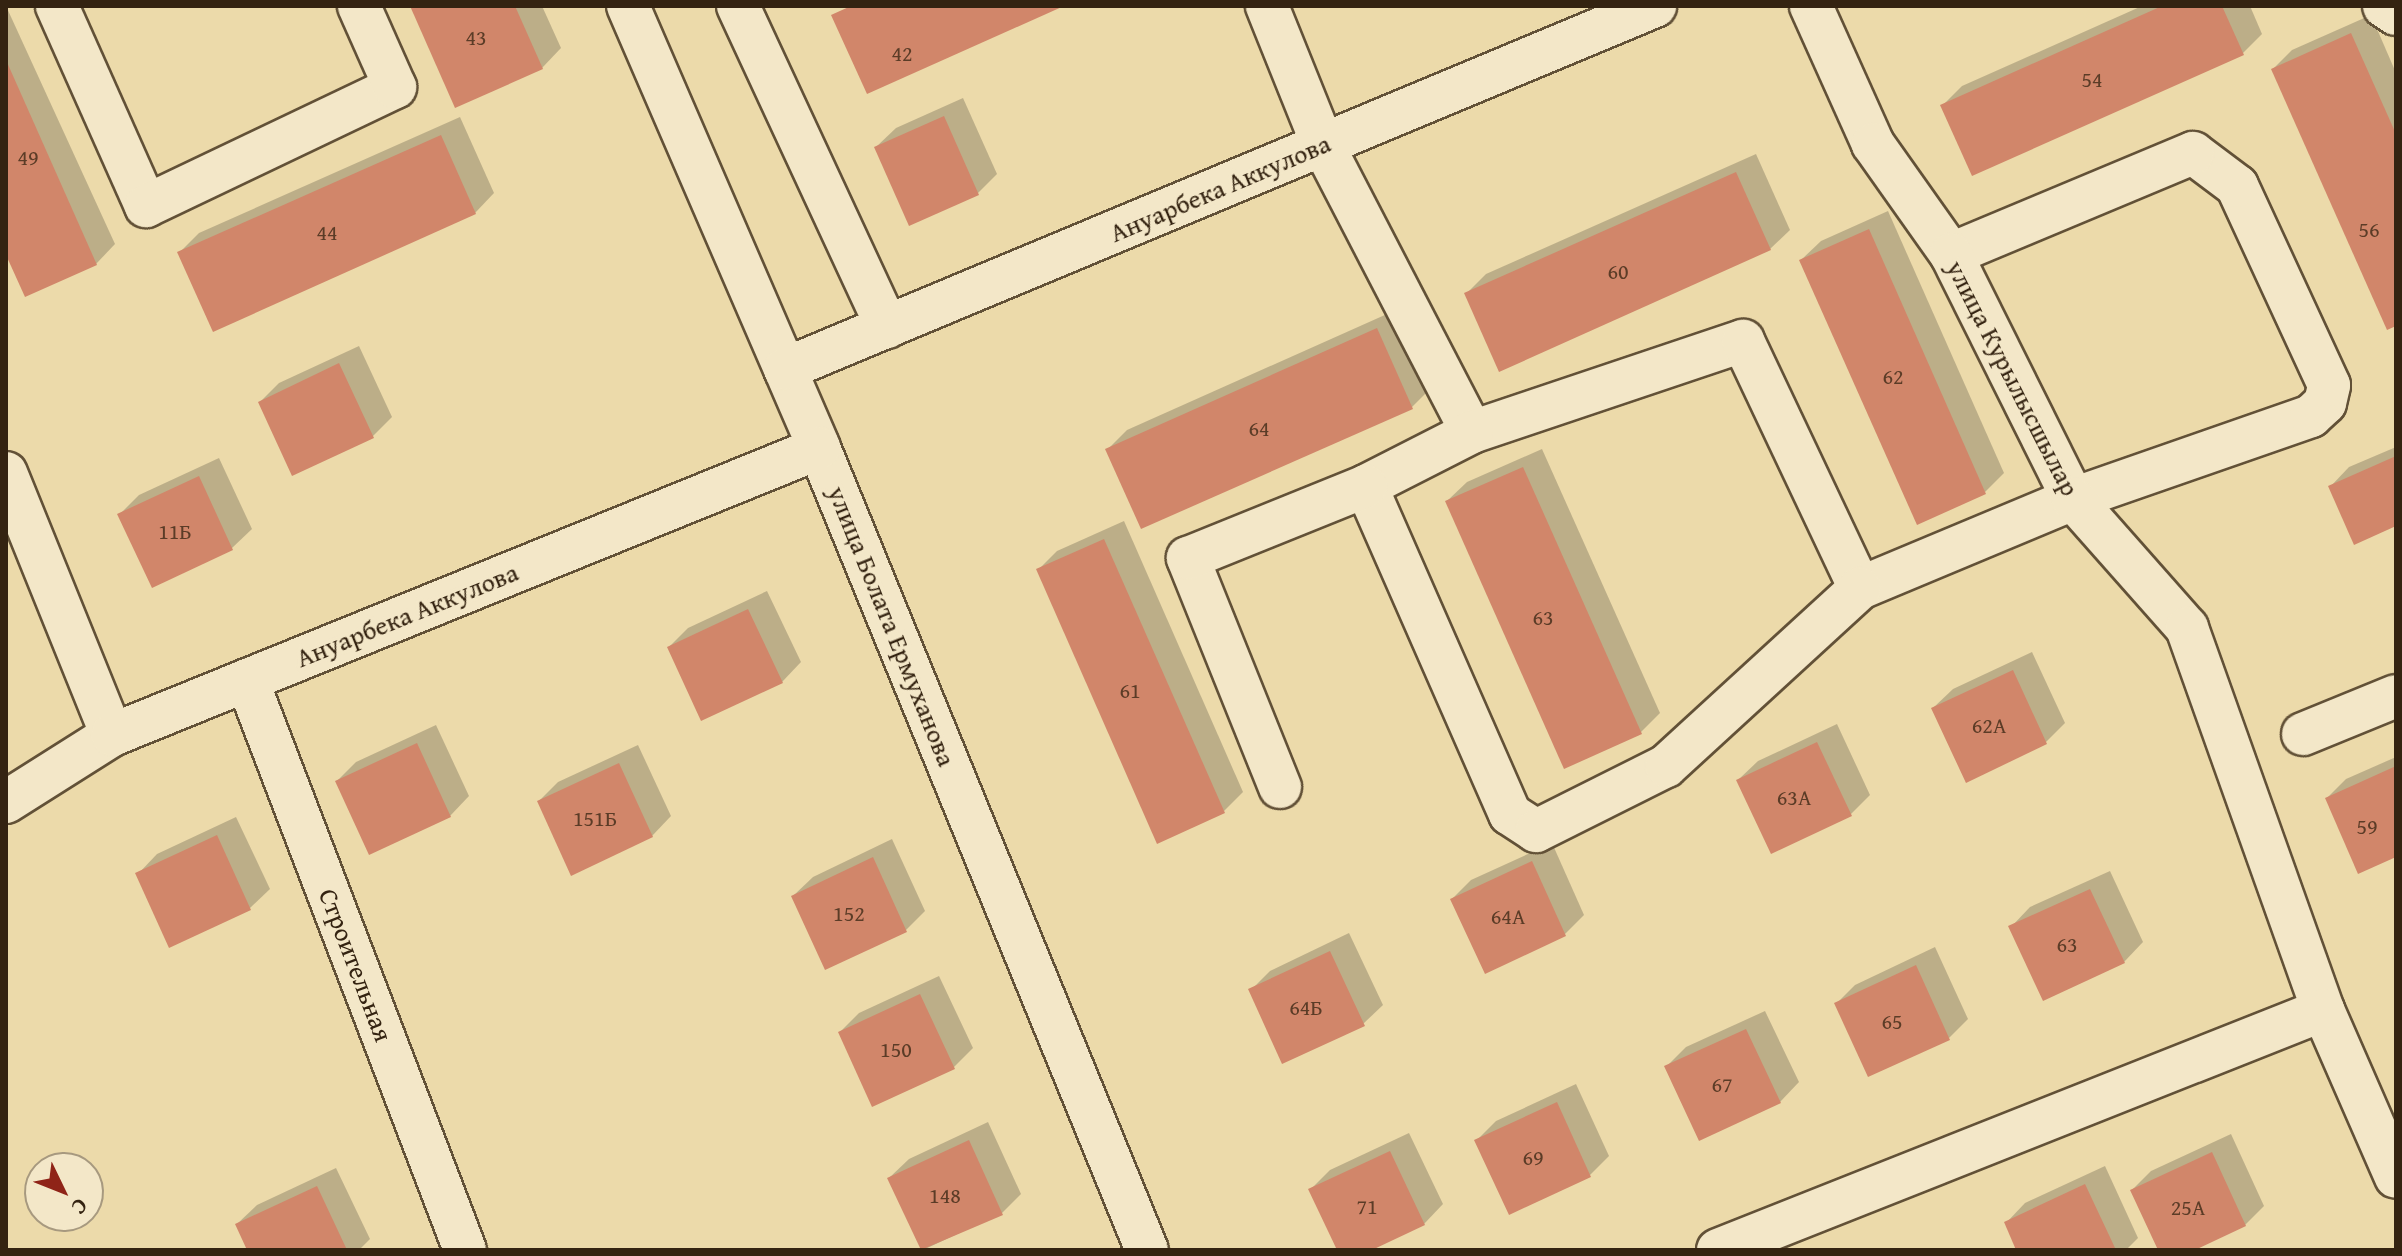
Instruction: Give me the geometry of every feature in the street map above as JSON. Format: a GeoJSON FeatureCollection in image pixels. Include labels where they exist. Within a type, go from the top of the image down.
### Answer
{"type":"FeatureCollection","features":[{"type":"Feature","properties":{"kind":"street"},"geometry":{"type":"LineString","coordinates":[[57,6],[146,206],[395,87],[359,6]]}},
{"type":"Feature","properties":{"kind":"street","name":"улица Болата Ермуханова"},"geometry":{"type":"LineString","coordinates":[[628,6],[819,448],[1147,1250]]}},
{"type":"Feature","properties":{"kind":"street"},"geometry":{"type":"LineString","coordinates":[[738,6],[887,327]]}},
{"type":"Feature","properties":{"kind":"street"},"geometry":{"type":"LineString","coordinates":[[1267,6],[1323,145],[1472,432]]}},
{"type":"Feature","properties":{"kind":"street","name":"Ануарбека Аккулова"},"geometry":{"type":"LineString","coordinates":[[785,369],[1655,6]]}},
{"type":"Feature","properties":{"kind":"street","name":"улица Курылысшылар"},"geometry":{"type":"LineString","coordinates":[[1811,6],[1873,144],[1951,254],[2073,499],[2187,628],[2323,1010],[2396,1177]]}},
{"type":"Feature","properties":{"kind":"street"},"geometry":{"type":"LineString","coordinates":[[2384,6],[2396,14]]}},
{"type":"Feature","properties":{"kind":"street"},"geometry":{"type":"LineString","coordinates":[[1366,486],[1510,814],[1536,831],[1666,766],[1860,588],[2073,499],[2311,416],[2325,403],[2329,385],[2237,186],[2193,153],[1951,254]]}},
{"type":"Feature","properties":{"kind":"street"},"geometry":{"type":"LineString","coordinates":[[1280,787],[1188,558],[1366,486],[1472,432],[1743,341],[1860,588]]}},
{"type":"Feature","properties":{"kind":"street","name":"Ануарбека Аккулова"},"geometry":{"type":"LineString","coordinates":[[6,802],[112,735],[819,448]]}},
{"type":"Feature","properties":{"kind":"street"},"geometry":{"type":"LineString","coordinates":[[6,473],[112,735]]}},
{"type":"Feature","properties":{"kind":"street","name":"Строительная"},"geometry":{"type":"LineString","coordinates":[[247,680],[465,1250]]}},
{"type":"Feature","properties":{"kind":"street"},"geometry":{"type":"LineString","coordinates":[[2303,734],[2396,696]]}},
{"type":"Feature","properties":{"kind":"street"},"geometry":{"type":"LineString","coordinates":[[1718,1250],[2323,1010]]}},
{"type":"Feature","properties":{"kind":"building"},"geometry":{"type":"Polygon","coordinates":[[[410,6],[515,6],[543,69],[455,108],[410,6]]]}},
{"type":"Feature","properties":{"kind":"building"},"geometry":{"type":"Polygon","coordinates":[[[851,6],[1064,6],[867,94],[831,15],[851,6]]]}},
{"type":"Feature","properties":{"kind":"building"},"geometry":{"type":"Polygon","coordinates":[[[2162,6],[2222,6],[2244,55],[1972,176],[1940,105],[2162,6]]]}},
{"type":"Feature","properties":{"kind":"building"},"geometry":{"type":"Polygon","coordinates":[[[2351,33],[2396,134],[2396,326],[2387,330],[2271,69],[2351,33]]]}},
{"type":"Feature","properties":{"kind":"building"},"geometry":{"type":"Polygon","coordinates":[[[6,60],[97,265],[25,297],[6,255],[6,60]]]}},
{"type":"Feature","properties":{"kind":"building"},"geometry":{"type":"Polygon","coordinates":[[[944,116],[979,195],[909,226],[874,147],[944,116]]]}},
{"type":"Feature","properties":{"kind":"building"},"geometry":{"type":"Polygon","coordinates":[[[441,135],[476,214],[213,332],[177,252],[441,135]]]}},
{"type":"Feature","properties":{"kind":"building"},"geometry":{"type":"Polygon","coordinates":[[[1736,172],[1771,250],[1499,372],[1464,293],[1736,172]]]}},
{"type":"Feature","properties":{"kind":"building"},"geometry":{"type":"Polygon","coordinates":[[[1869,229],[1986,494],[1917,525],[1799,260],[1869,229]]]}},
{"type":"Feature","properties":{"kind":"building"},"geometry":{"type":"Polygon","coordinates":[[[1377,328],[1413,409],[1141,529],[1105,449],[1377,328]]]}},
{"type":"Feature","properties":{"kind":"building"},"geometry":{"type":"Polygon","coordinates":[[[339,363],[374,438],[292,476],[258,402],[339,363]]]}},
{"type":"Feature","properties":{"kind":"building"},"geometry":{"type":"Polygon","coordinates":[[[2396,456],[2396,526],[2354,545],[2328,486],[2396,456]]]}},
{"type":"Feature","properties":{"kind":"building"},"geometry":{"type":"Polygon","coordinates":[[[1523,467],[1642,734],[1564,769],[1445,501],[1523,467]]]}},
{"type":"Feature","properties":{"kind":"building"},"geometry":{"type":"Polygon","coordinates":[[[199,476],[233,550],[152,588],[117,514],[199,476]]]}},
{"type":"Feature","properties":{"kind":"building"},"geometry":{"type":"Polygon","coordinates":[[[1104,539],[1225,813],[1157,844],[1036,569],[1104,539]]]}},
{"type":"Feature","properties":{"kind":"building"},"geometry":{"type":"Polygon","coordinates":[[[748,609],[783,683],[701,721],[667,647],[748,609]]]}},
{"type":"Feature","properties":{"kind":"building"},"geometry":{"type":"Polygon","coordinates":[[[2013,670],[2047,744],[1966,783],[1931,708],[2013,670]]]}},
{"type":"Feature","properties":{"kind":"building"},"geometry":{"type":"Polygon","coordinates":[[[1817,742],[1852,816],[1771,854],[1736,780],[1817,742]]]}},
{"type":"Feature","properties":{"kind":"building"},"geometry":{"type":"Polygon","coordinates":[[[417,743],[451,817],[369,855],[335,781],[417,743]]]}},
{"type":"Feature","properties":{"kind":"building"},"geometry":{"type":"Polygon","coordinates":[[[619,763],[653,837],[571,876],[537,801],[619,763]]]}},
{"type":"Feature","properties":{"kind":"building"},"geometry":{"type":"Polygon","coordinates":[[[2396,766],[2396,857],[2358,874],[2325,798],[2396,766]]]}},
{"type":"Feature","properties":{"kind":"building"},"geometry":{"type":"Polygon","coordinates":[[[217,835],[251,910],[169,948],[135,873],[217,835]]]}},
{"type":"Feature","properties":{"kind":"building"},"geometry":{"type":"Polygon","coordinates":[[[873,857],[907,932],[825,970],[791,896],[873,857]]]}},
{"type":"Feature","properties":{"kind":"building"},"geometry":{"type":"Polygon","coordinates":[[[1532,861],[1566,936],[1485,974],[1450,899],[1532,861]]]}},
{"type":"Feature","properties":{"kind":"building"},"geometry":{"type":"Polygon","coordinates":[[[2090,889],[2125,963],[2043,1001],[2008,926],[2090,889]]]}},
{"type":"Feature","properties":{"kind":"building"},"geometry":{"type":"Polygon","coordinates":[[[1330,951],[1365,1026],[1282,1064],[1248,989],[1330,951]]]}},
{"type":"Feature","properties":{"kind":"building"},"geometry":{"type":"Polygon","coordinates":[[[1916,965],[1950,1040],[1868,1077],[1834,1003],[1916,965]]]}},
{"type":"Feature","properties":{"kind":"building"},"geometry":{"type":"Polygon","coordinates":[[[920,994],[955,1069],[872,1107],[838,1032],[920,994]]]}},
{"type":"Feature","properties":{"kind":"building"},"geometry":{"type":"Polygon","coordinates":[[[1746,1029],[1781,1103],[1699,1141],[1664,1066],[1746,1029]]]}},
{"type":"Feature","properties":{"kind":"building"},"geometry":{"type":"Polygon","coordinates":[[[1557,1102],[1591,1177],[1509,1215],[1474,1140],[1557,1102]]]}},
{"type":"Feature","properties":{"kind":"building"},"geometry":{"type":"Polygon","coordinates":[[[969,1140],[1003,1215],[921,1250],[887,1178],[969,1140]]]}},
{"type":"Feature","properties":{"kind":"building"},"geometry":{"type":"Polygon","coordinates":[[[1390,1151],[1425,1225],[1372,1250],[1337,1250],[1308,1189],[1390,1151]]]}},
{"type":"Feature","properties":{"kind":"building"},"geometry":{"type":"Polygon","coordinates":[[[2212,1152],[2246,1226],[2195,1250],[2158,1250],[2130,1190],[2212,1152]]]}},
{"type":"Feature","properties":{"kind":"building"},"geometry":{"type":"Polygon","coordinates":[[[2085,1184],[2116,1250],[2016,1250],[2004,1222],[2085,1184]]]}},
{"type":"Feature","properties":{"kind":"building"},"geometry":{"type":"Polygon","coordinates":[[[317,1186],[347,1250],[247,1250],[235,1224],[317,1186]]]}}]}
